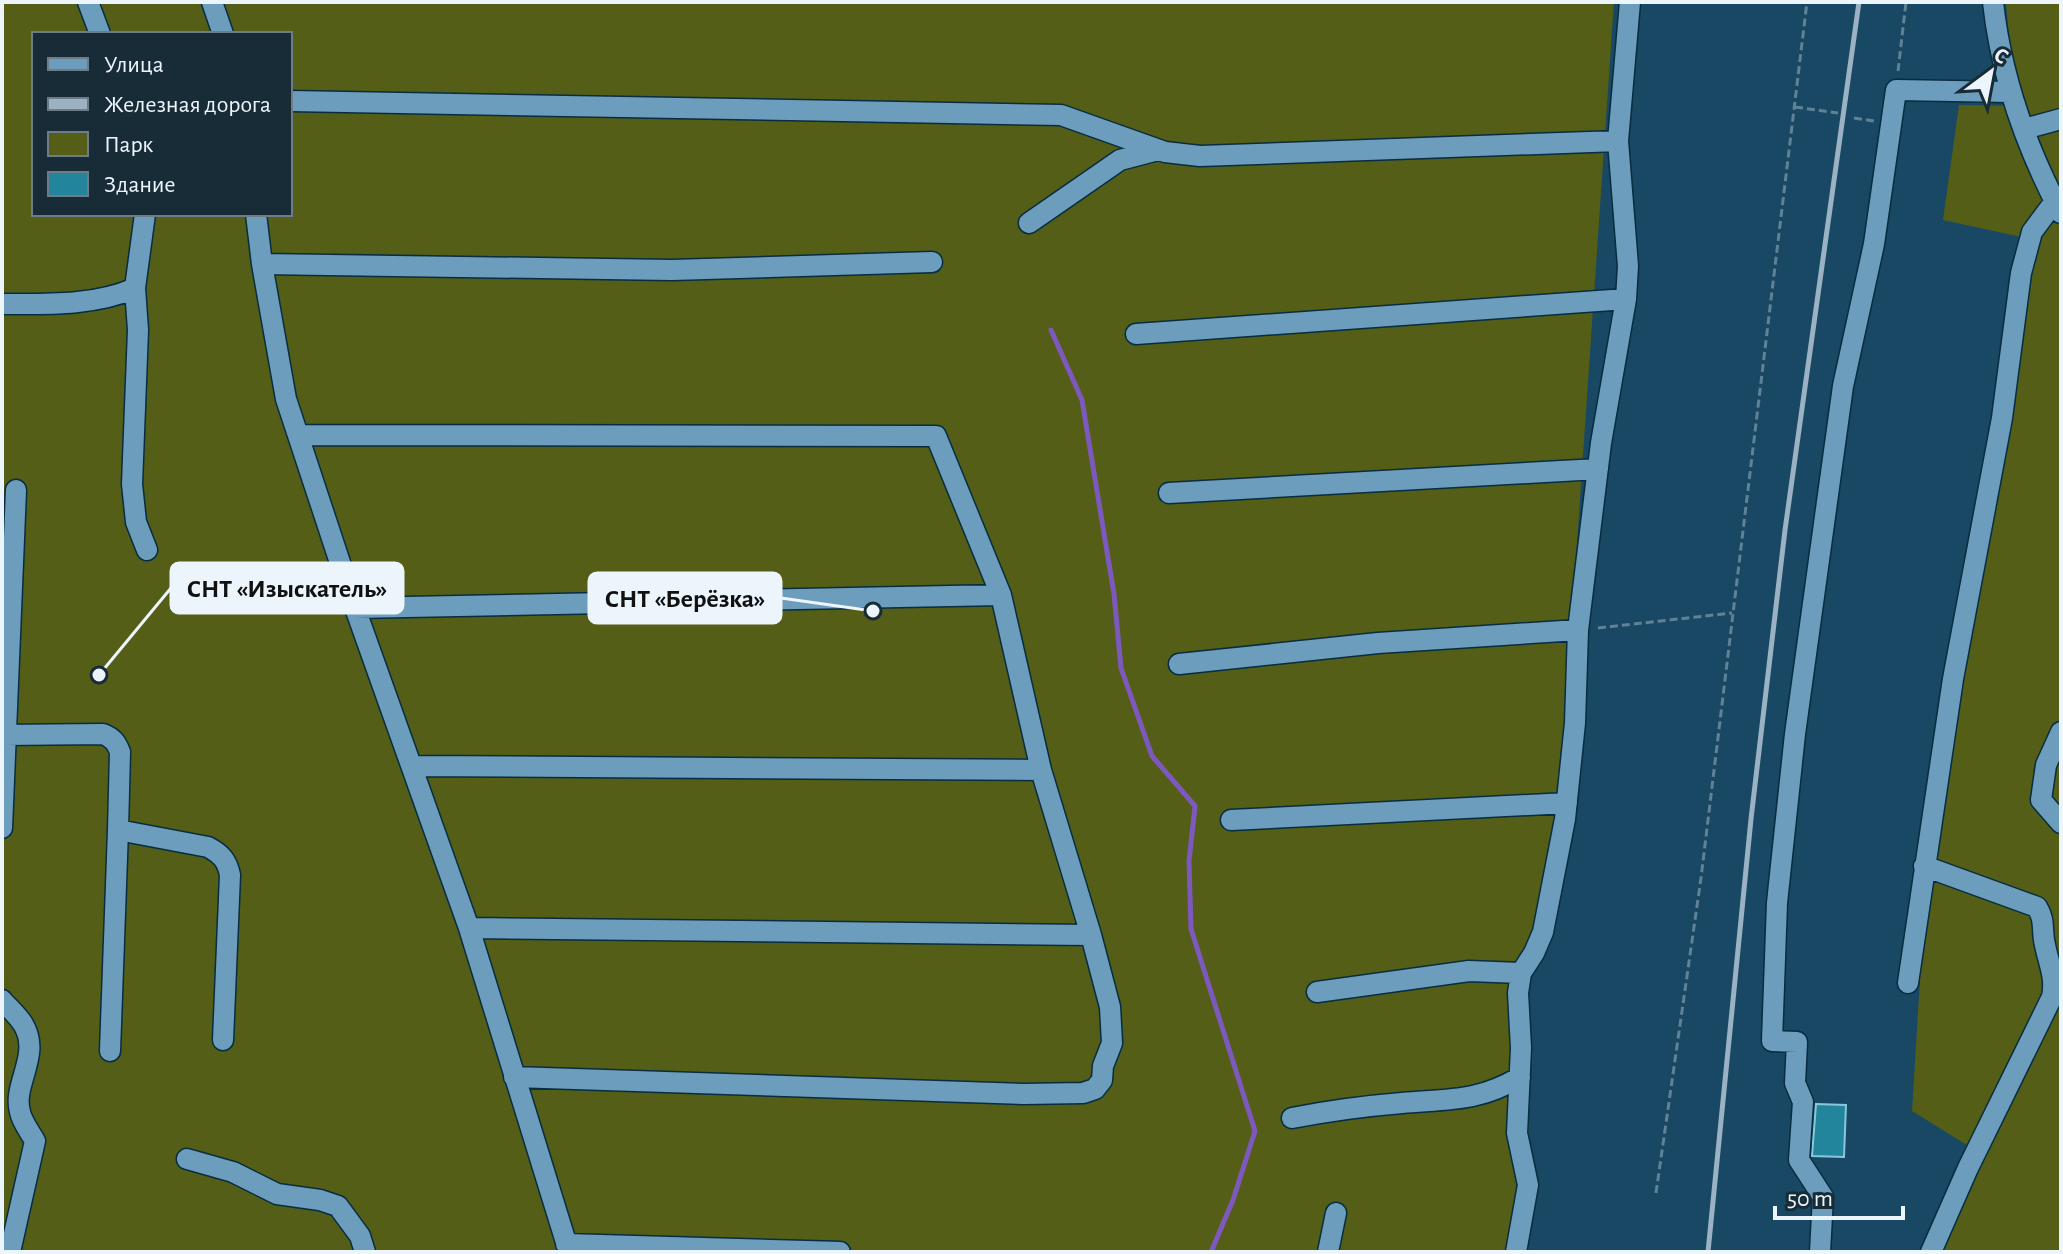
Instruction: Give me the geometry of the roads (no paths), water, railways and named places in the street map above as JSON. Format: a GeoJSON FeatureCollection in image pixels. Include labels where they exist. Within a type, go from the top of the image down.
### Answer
{"type":"FeatureCollection","features":[{"type":"Feature","properties":{"kind":"street"},"geometry":{"type":"LineString","coordinates":[[88,2],[99,32]]}},
{"type":"Feature","properties":{"kind":"street"},"geometry":{"type":"LineString","coordinates":[[212,2],[222,32]]}},
{"type":"Feature","properties":{"kind":"street"},"geometry":{"type":"LineString","coordinates":[[1516,1252],[1528,1185],[1517,1133],[1520,1077],[1518,993],[1521,973],[1543,932],[1567,803],[1575,723],[1578,630],[1598,469],[1626,299],[1628,266],[1618,141],[1630,2]]}},
{"type":"Feature","properties":{"kind":"street"},"geometry":{"type":"LineString","coordinates":[[1908,983],[1953,679],[2002,418],[2021,273],[2032,232],[2058,207],[2010,92],[1993,2]]}},
{"type":"Feature","properties":{"kind":"street"},"geometry":{"type":"LineString","coordinates":[[1820,1252],[1823,1197],[1799,1160],[1803,1102],[1795,1083],[1797,1042],[1772,1041],[1777,903],[1795,734],[1843,386],[1874,244],[1896,90],[2010,92]]}},
{"type":"Feature","properties":{"kind":"street"},"geometry":{"type":"LineString","coordinates":[[292,101],[1061,115],[1158,150],[1200,156],[1618,141]]}},
{"type":"Feature","properties":{"kind":"street"},"geometry":{"type":"LineString","coordinates":[[2024,129],[2061,119]]}},
{"type":"Feature","properties":{"kind":"street"},"geometry":{"type":"LineString","coordinates":[[1029,223],[1120,160],[1158,150]]}},
{"type":"Feature","properties":{"kind":"street"},"geometry":{"type":"LineString","coordinates":[[145,216],[135,288],[138,330],[132,484],[136,522],[147,550]]}},
{"type":"Feature","properties":{"kind":"street"},"geometry":{"type":"LineString","coordinates":[[256,216],[286,399],[355,608],[469,928],[568,1248],[840,1252]]}},
{"type":"Feature","properties":{"kind":"street"},"geometry":{"type":"LineString","coordinates":[[262,264],[672,270],[932,262]]}},
{"type":"Feature","properties":{"kind":"street"},"geometry":{"type":"LineString","coordinates":[[2,304],[114,297],[135,288]]}},
{"type":"Feature","properties":{"kind":"street"},"geometry":{"type":"LineString","coordinates":[[1136,334],[1626,299]]}},
{"type":"Feature","properties":{"kind":"street"},"geometry":{"type":"LineString","coordinates":[[299,435],[936,436],[1001,595],[1041,770],[1110,1007],[1112,1043],[1103,1066],[1102,1080],[1095,1089],[1083,1093],[1007,1093],[514,1077]]}},
{"type":"Feature","properties":{"kind":"street"},"geometry":{"type":"LineString","coordinates":[[1169,493],[1598,469]]}},
{"type":"Feature","properties":{"kind":"street"},"geometry":{"type":"LineString","coordinates":[[2,828],[16,490]]}},
{"type":"Feature","properties":{"kind":"street"},"geometry":{"type":"LineString","coordinates":[[355,608],[1001,595]]}},
{"type":"Feature","properties":{"kind":"street"},"geometry":{"type":"LineString","coordinates":[[1179,664],[1378,643],[1578,630]]}},
{"type":"Feature","properties":{"kind":"street"},"geometry":{"type":"LineString","coordinates":[[2061,732],[2046,765],[2041,800],[2061,823]]}},
{"type":"Feature","properties":{"kind":"street"},"geometry":{"type":"LineString","coordinates":[[4,735],[103,734],[117,743],[120,752],[110,1051]]}},
{"type":"Feature","properties":{"kind":"street"},"geometry":{"type":"LineString","coordinates":[[412,766],[1041,770]]}},
{"type":"Feature","properties":{"kind":"street"},"geometry":{"type":"LineString","coordinates":[[1231,820],[1567,803]]}},
{"type":"Feature","properties":{"kind":"street"},"geometry":{"type":"LineString","coordinates":[[118,830],[208,847],[227,863],[230,875],[223,1040]]}},
{"type":"Feature","properties":{"kind":"street"},"geometry":{"type":"LineString","coordinates":[[1924,866],[2052,915],[2044,944],[2055,982],[2052,997],[1968,1168],[1931,1252]]}},
{"type":"Feature","properties":{"kind":"street"},"geometry":{"type":"LineString","coordinates":[[469,928],[1091,935]]}},
{"type":"Feature","properties":{"kind":"street"},"geometry":{"type":"LineString","coordinates":[[1317,992],[1469,971],[1521,973]]}},
{"type":"Feature","properties":{"kind":"street"},"geometry":{"type":"LineString","coordinates":[[2,1000],[23,1024],[29,1039],[29,1058],[19,1097],[19,1111],[35,1141],[10,1252]]}},
{"type":"Feature","properties":{"kind":"street"},"geometry":{"type":"LineString","coordinates":[[1292,1118],[1387,1105],[1466,1099],[1501,1088],[1520,1077]]}},
{"type":"Feature","properties":{"kind":"street"},"geometry":{"type":"LineString","coordinates":[[187,1159],[233,1172],[277,1194],[320,1200],[338,1206],[360,1236],[365,1252]]}},
{"type":"Feature","properties":{"kind":"street"},"geometry":{"type":"LineString","coordinates":[[1328,1252],[1336,1213]]}},
{"type":"Feature","properties":{"kind":"waterway"},"geometry":{"type":"LineString","coordinates":[[1051,330],[1082,400],[1114,594],[1121,668],[1152,756],[1195,806],[1189,861],[1191,929],[1255,1131],[1233,1200],[1211,1252]]}},
{"type":"Feature","properties":{"kind":"railway"},"geometry":{"type":"LineString","coordinates":[[1708,1252],[1751,819],[1785,530],[1859,2]]}},
{"type":"Feature","properties":{"kind":"place","name":"СНТ «Берёзка»"},"geometry":{"type":"Point","coordinates":[873,611]}},
{"type":"Feature","properties":{"kind":"place","name":"СНТ «Изыскатель»"},"geometry":{"type":"Point","coordinates":[99,675]}}]}
